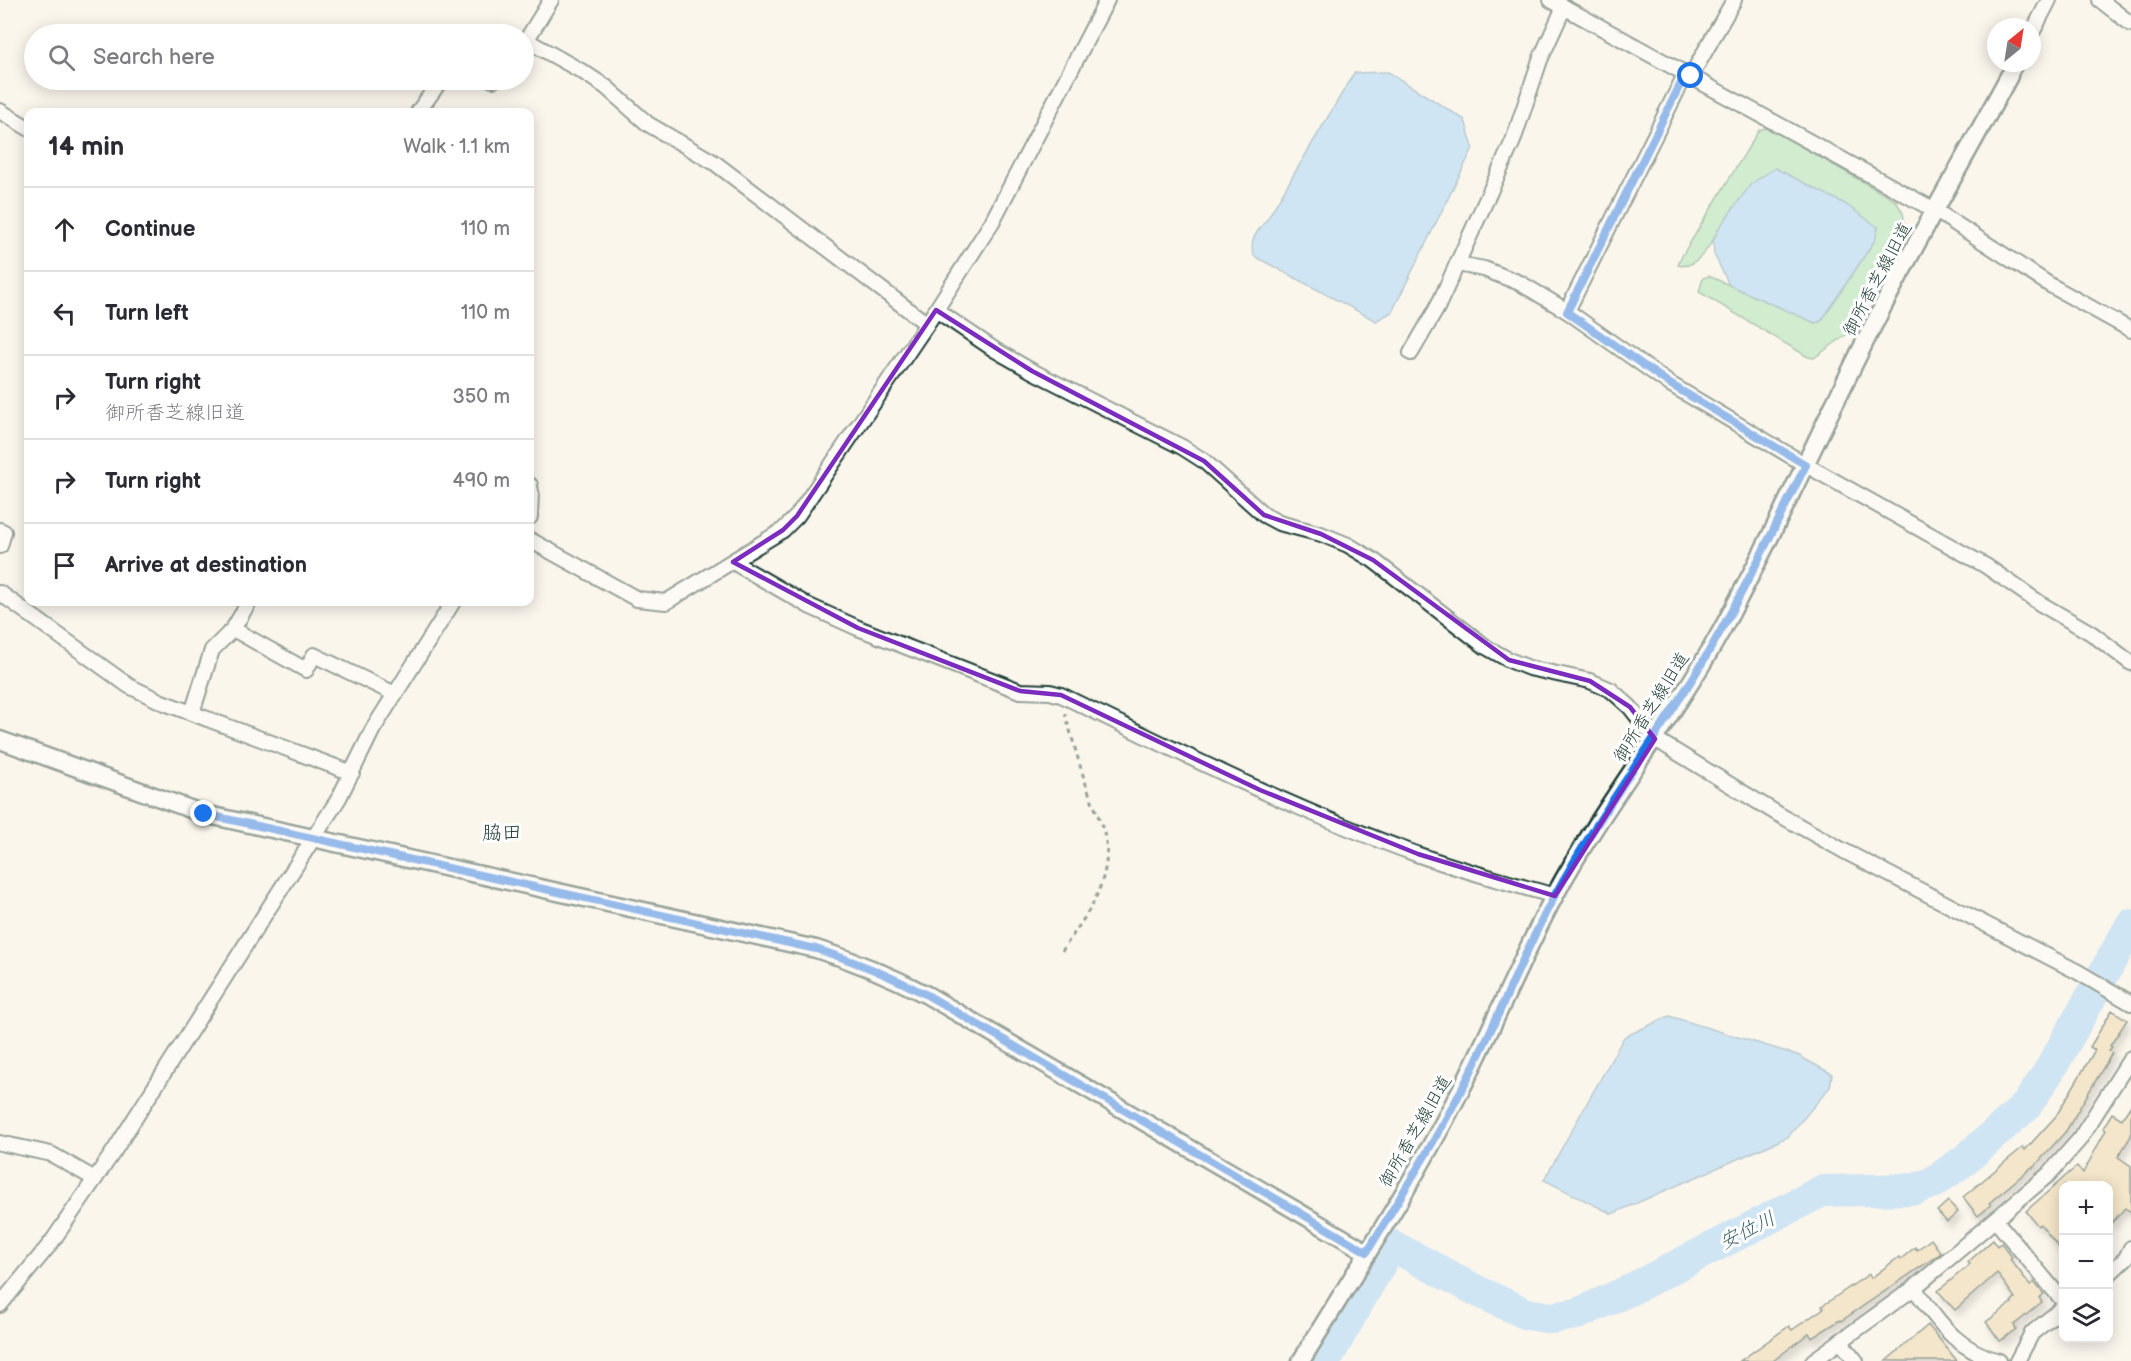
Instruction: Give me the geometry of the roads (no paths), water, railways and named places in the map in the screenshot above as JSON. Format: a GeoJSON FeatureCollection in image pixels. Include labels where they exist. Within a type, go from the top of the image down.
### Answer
{"type":"FeatureCollection","features":[{"type":"Feature","properties":{"kind":"street"},"geometry":{"type":"LineString","coordinates":[[534,27],[551,0]]}},
{"type":"Feature","properties":{"kind":"street"},"geometry":{"type":"LineString","coordinates":[[534,542],[637,598],[666,603],[783,531],[797,516],[971,256],[1010,190],[1107,0]]}},
{"type":"Feature","properties":{"kind":"street"},"geometry":{"type":"LineString","coordinates":[[1551,0],[1936,211],[2050,285],[2131,330]]}},
{"type":"Feature","properties":{"kind":"street"},"geometry":{"type":"LineString","coordinates":[[1567,312],[1688,74],[1734,0]]}},
{"type":"Feature","properties":{"kind":"street"},"geometry":{"type":"LineString","coordinates":[[2040,18],[2049,0]]}},
{"type":"Feature","properties":{"kind":"street"},"geometry":{"type":"LineString","coordinates":[[2100,0],[2131,24]]}},
{"type":"Feature","properties":{"kind":"street"},"geometry":{"type":"LineString","coordinates":[[1411,353],[1437,308],[1514,141],[1540,60],[1564,7]]}},
{"type":"Feature","properties":{"kind":"street"},"geometry":{"type":"LineString","coordinates":[[534,47],[583,72],[606,87],[648,123],[715,163],[927,324]]}},
{"type":"Feature","properties":{"kind":"street","name":"御所香芝線旧道"},"geometry":{"type":"LineString","coordinates":[[1302,1361],[1425,1156],[1462,1088],[1555,896],[1581,851],[1655,739],[1720,633],[1806,465],[1875,321],[2011,72]]}},
{"type":"Feature","properties":{"kind":"street"},"geometry":{"type":"LineString","coordinates":[[421,108],[434,90]]}},
{"type":"Feature","properties":{"kind":"street"},"geometry":{"type":"LineString","coordinates":[[0,111],[24,126]]}},
{"type":"Feature","properties":{"kind":"street"},"geometry":{"type":"LineString","coordinates":[[1457,264],[1484,269],[1520,283],[1567,312],[1670,384],[1806,465],[1986,566],[2041,604],[2091,633],[2131,663]]}},
{"type":"Feature","properties":{"kind":"street"},"geometry":{"type":"LineString","coordinates":[[936,310],[1032,372],[1197,456],[1224,477],[1264,515],[1279,523],[1321,534],[1348,545],[1373,560],[1486,646],[1509,660],[1529,668],[1590,681],[1611,690],[1630,707],[1655,739],[1844,851],[2078,972],[2131,1003]]}},
{"type":"Feature","properties":{"kind":"street"},"geometry":{"type":"LineString","coordinates":[[0,530],[4,532],[0,546]]}},
{"type":"Feature","properties":{"kind":"street"},"geometry":{"type":"LineString","coordinates":[[733,562],[809,606],[858,628],[1020,691],[1050,692],[1061,695],[1213,769],[1310,812],[1469,872],[1555,896]]}},
{"type":"Feature","properties":{"kind":"street"},"geometry":{"type":"LineString","coordinates":[[0,593],[129,686],[162,702],[352,773]]}},
{"type":"Feature","properties":{"kind":"street"},"geometry":{"type":"LineString","coordinates":[[192,713],[212,650],[233,630],[247,606]]}},
{"type":"Feature","properties":{"kind":"street"},"geometry":{"type":"LineString","coordinates":[[0,1305],[51,1243],[95,1179],[312,840],[352,773],[373,729],[450,606]]}},
{"type":"Feature","properties":{"kind":"street"},"geometry":{"type":"LineString","coordinates":[[233,630],[306,670],[314,655],[395,694]]}},
{"type":"Feature","properties":{"kind":"street"},"geometry":{"type":"LineString","coordinates":[[0,740],[186,809],[312,840],[816,949],[854,960],[927,995],[1367,1252]]}},
{"type":"Feature","properties":{"kind":"street"},"geometry":{"type":"LineString","coordinates":[[1813,1361],[1914,1288],[1996,1221],[2064,1159],[2079,1140],[2131,1058]]}},
{"type":"Feature","properties":{"kind":"street"},"geometry":{"type":"LineString","coordinates":[[0,1143],[51,1154],[95,1179]]}},
{"type":"Feature","properties":{"kind":"street"},"geometry":{"type":"LineString","coordinates":[[1996,1221],[2059,1299]]}},
{"type":"Feature","properties":{"kind":"street"},"geometry":{"type":"LineString","coordinates":[[2113,1271],[2129,1256]]}},
{"type":"Feature","properties":{"kind":"street"},"geometry":{"type":"LineString","coordinates":[[1914,1288],[1948,1334],[1975,1352],[2000,1361]]}},
{"type":"Feature","properties":{"kind":"street"},"geometry":{"type":"LineString","coordinates":[[2017,1361],[2032,1333],[2059,1309]]}},
{"type":"Feature","properties":{"kind":"street"},"geometry":{"type":"LineString","coordinates":[[1840,1341],[1856,1361]]}},
{"type":"Feature","properties":{"kind":"water"},"geometry":{"type":"Polygon","coordinates":[[[1388,72],[1465,120],[1473,148],[1392,312],[1376,321],[1254,256],[1252,245],[1255,235],[1268,218],[1354,73],[1388,72]]]}},
{"type":"Feature","properties":{"kind":"water"},"geometry":{"type":"Polygon","coordinates":[[[1775,168],[1845,204],[1878,227],[1875,240],[1821,321],[1815,323],[1729,285],[1714,254],[1713,241],[1719,228],[1751,184],[1775,168]]]}},
{"type":"Feature","properties":{"kind":"water"},"geometry":{"type":"Polygon","coordinates":[[[1669,1016],[1797,1055],[1832,1074],[1830,1087],[1788,1137],[1612,1214],[1544,1180],[1624,1037],[1669,1016]]]}},
{"type":"Feature","properties":{"kind":"waterway","name":"安位川"},"geometry":{"type":"LineString","coordinates":[[1325,1361],[1391,1245],[1479,1292],[1527,1314],[1552,1318],[1577,1314],[1628,1291],[1822,1191],[1915,1189],[1932,1183],[1965,1160],[2026,1106],[2051,1068],[2131,925]]}},
{"type":"Feature","properties":{"kind":"district","name":"脇田"},"geometry":{"type":"Point","coordinates":[502,832]}}]}
